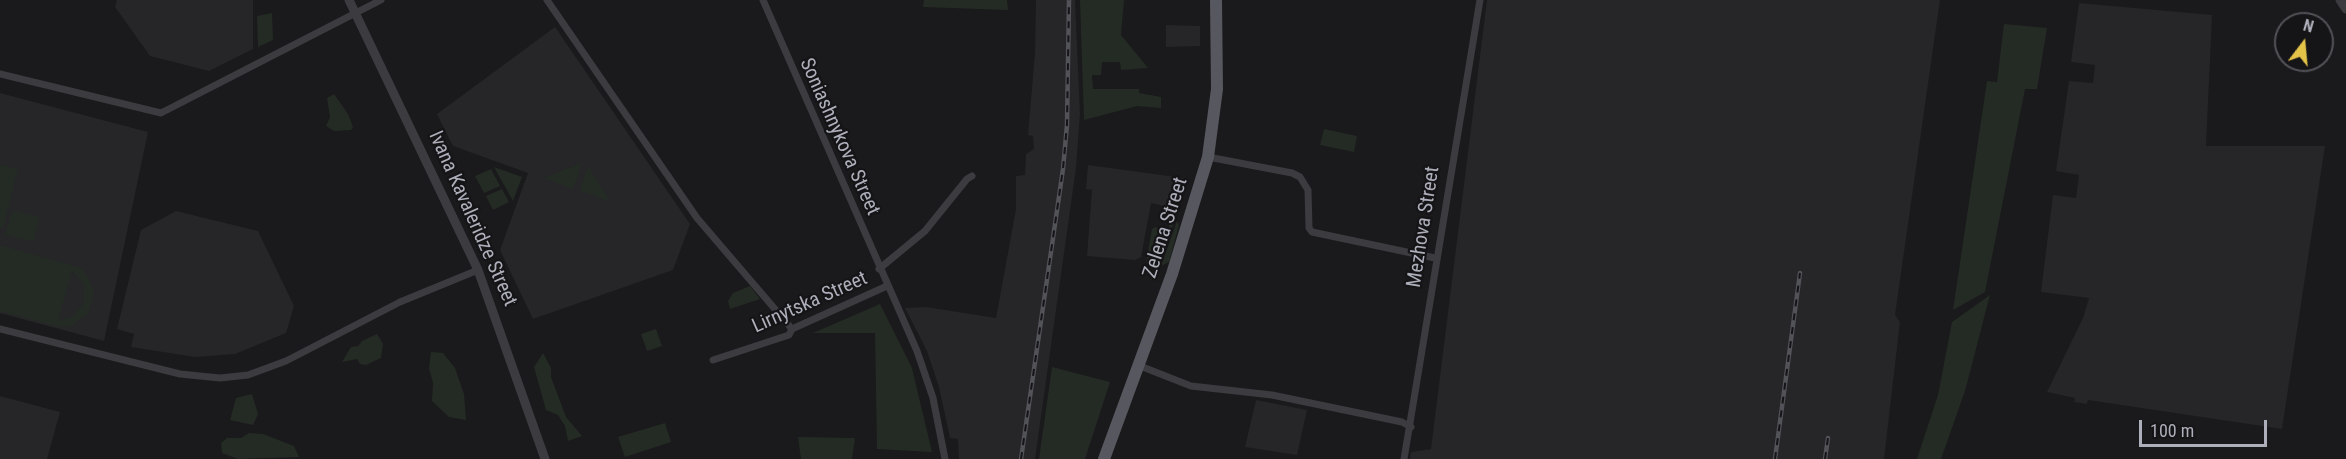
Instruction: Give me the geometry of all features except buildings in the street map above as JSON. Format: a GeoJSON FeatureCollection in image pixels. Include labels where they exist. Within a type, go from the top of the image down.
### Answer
{"type":"FeatureCollection","features":[{"type":"Feature","properties":{"kind":"main road","name":"Zelena Street"},"geometry":{"type":"LineString","coordinates":[[1104,459],[1172,274],[1208,157],[1217,89],[1216,0]]}},
{"type":"Feature","properties":{"kind":"street","name":"Ivana Kavaleridze Street"},"geometry":{"type":"LineString","coordinates":[[349,0],[478,270],[545,459]]}},
{"type":"Feature","properties":{"kind":"street"},"geometry":{"type":"LineString","coordinates":[[0,74],[161,112],[381,0]]}},
{"type":"Feature","properties":{"kind":"street"},"geometry":{"type":"LineString","coordinates":[[547,0],[697,218],[792,329]]}},
{"type":"Feature","properties":{"kind":"street","name":"Soniashnykova Street"},"geometry":{"type":"LineString","coordinates":[[763,0],[925,372],[940,424],[945,459]]}},
{"type":"Feature","properties":{"kind":"street","name":"Mezhova Street"},"geometry":{"type":"LineString","coordinates":[[1404,459],[1411,427],[1435,258],[1480,0]]}},
{"type":"Feature","properties":{"kind":"street"},"geometry":{"type":"LineString","coordinates":[[2340,0],[2346,9]]}},
{"type":"Feature","properties":{"kind":"street"},"geometry":{"type":"LineString","coordinates":[[1208,157],[1292,173],[1300,177],[1308,190],[1309,228],[1312,232],[1435,258]]}},
{"type":"Feature","properties":{"kind":"street","name":"Lirnytska Street"},"geometry":{"type":"LineString","coordinates":[[879,269],[925,231],[967,179],[972,176]]}},
{"type":"Feature","properties":{"kind":"street"},"geometry":{"type":"LineString","coordinates":[[0,329],[180,374],[220,378],[248,375],[286,361],[400,302],[478,270]]}},
{"type":"Feature","properties":{"kind":"street","name":"Lirnytska Street"},"geometry":{"type":"LineString","coordinates":[[713,360],[789,335],[792,329],[887,286]]}},
{"type":"Feature","properties":{"kind":"street"},"geometry":{"type":"LineString","coordinates":[[1140,366],[1191,386],[1272,395],[1398,421],[1411,427]]}},
{"type":"Feature","properties":{"kind":"shaded area"},"geometry":{"type":"Polygon","coordinates":[[[117,0],[253,0],[253,49],[209,71],[150,56],[115,7],[117,0]]]}},
{"type":"Feature","properties":{"kind":"shaded area"},"geometry":{"type":"Polygon","coordinates":[[[924,0],[1007,0],[1008,10],[923,7],[924,0]]]}},
{"type":"Feature","properties":{"kind":"shaded area"},"geometry":{"type":"Polygon","coordinates":[[[1036,0],[1075,0],[1080,114],[1076,168],[1035,459],[959,459],[958,439],[950,438],[939,387],[927,351],[905,308],[926,307],[996,318],[1016,209],[1016,176],[1025,175],[1026,154],[1034,149],[1033,136],[1028,135],[1035,53],[1036,0]]]}},
{"type":"Feature","properties":{"kind":"shaded area"},"geometry":{"type":"Polygon","coordinates":[[[1080,0],[1124,0],[1121,35],[1148,68],[1121,70],[1120,62],[1102,62],[1101,75],[1092,75],[1093,89],[1139,89],[1139,93],[1161,97],[1161,108],[1137,106],[1084,120],[1080,0]]]}},
{"type":"Feature","properties":{"kind":"shaded area"},"geometry":{"type":"Polygon","coordinates":[[[1487,0],[1940,0],[1895,315],[1900,322],[1884,459],[1410,459],[1411,452],[1431,449],[1487,0]]]}},
{"type":"Feature","properties":{"kind":"shaded area"},"geometry":{"type":"Polygon","coordinates":[[[2079,3],[2212,15],[2206,146],[2325,146],[2282,429],[2088,400],[2087,404],[2074,402],[2075,398],[2047,392],[2083,318],[2089,298],[2041,292],[2053,195],[2076,198],[2079,175],[2056,171],[2069,81],[2093,83],[2095,65],[2071,62],[2079,3]]]}},
{"type":"Feature","properties":{"kind":"shaded area"},"geometry":{"type":"Polygon","coordinates":[[[272,13],[273,40],[258,47],[257,16],[272,13]]]}},
{"type":"Feature","properties":{"kind":"shaded area"},"geometry":{"type":"Polygon","coordinates":[[[2004,24],[2047,28],[2037,89],[2025,89],[1985,292],[1953,310],[1987,81],[1997,82],[2004,24]]]}},
{"type":"Feature","properties":{"kind":"shaded area"},"geometry":{"type":"Polygon","coordinates":[[[1166,25],[1200,26],[1200,46],[1166,47],[1166,25]]]}},
{"type":"Feature","properties":{"kind":"shaded area"},"geometry":{"type":"Polygon","coordinates":[[[555,27],[690,224],[673,270],[533,319],[500,250],[528,173],[453,146],[437,114],[555,27]]]}},
{"type":"Feature","properties":{"kind":"shaded area"},"geometry":{"type":"Polygon","coordinates":[[[0,93],[148,132],[104,341],[0,313],[0,93]]]}},
{"type":"Feature","properties":{"kind":"shaded area"},"geometry":{"type":"Polygon","coordinates":[[[334,94],[348,114],[353,127],[351,130],[334,131],[326,126],[330,117],[327,98],[334,94]]]}},
{"type":"Feature","properties":{"kind":"shaded area"},"geometry":{"type":"Polygon","coordinates":[[[1324,129],[1357,136],[1354,152],[1320,145],[1324,129]]]}},
{"type":"Feature","properties":{"kind":"shaded area"},"geometry":{"type":"Polygon","coordinates":[[[582,163],[573,189],[543,178],[582,163]]]}},
{"type":"Feature","properties":{"kind":"shaded area"},"geometry":{"type":"Polygon","coordinates":[[[0,165],[18,169],[3,229],[0,228],[0,165]]]}},
{"type":"Feature","properties":{"kind":"shaded area"},"geometry":{"type":"Polygon","coordinates":[[[1088,165],[1184,178],[1177,203],[1172,208],[1151,203],[1141,257],[1135,260],[1087,256],[1092,190],[1086,189],[1088,165]]]}},
{"type":"Feature","properties":{"kind":"shaded area"},"geometry":{"type":"Polygon","coordinates":[[[588,166],[611,202],[580,191],[588,166]]]}},
{"type":"Feature","properties":{"kind":"shaded area"},"geometry":{"type":"Polygon","coordinates":[[[494,167],[522,177],[513,201],[494,167]]]}},
{"type":"Feature","properties":{"kind":"shaded area"},"geometry":{"type":"Polygon","coordinates":[[[491,169],[500,186],[484,193],[475,176],[491,169]]]}},
{"type":"Feature","properties":{"kind":"shaded area"},"geometry":{"type":"Polygon","coordinates":[[[502,189],[509,202],[493,210],[486,196],[502,189]]]}},
{"type":"Feature","properties":{"kind":"shaded area"},"geometry":{"type":"Polygon","coordinates":[[[12,210],[40,217],[33,242],[5,234],[12,210]]]}},
{"type":"Feature","properties":{"kind":"shaded area"},"geometry":{"type":"Polygon","coordinates":[[[176,211],[258,231],[294,306],[286,333],[235,354],[195,357],[131,347],[134,334],[117,329],[141,230],[176,211]]]}},
{"type":"Feature","properties":{"kind":"shaded area"},"geometry":{"type":"Polygon","coordinates":[[[1171,219],[1174,222],[1158,266],[1146,263],[1152,229],[1155,227],[1168,230],[1171,219]]]}},
{"type":"Feature","properties":{"kind":"shaded area"},"geometry":{"type":"Polygon","coordinates":[[[1177,221],[1179,225],[1169,262],[1161,266],[1177,221]]]}},
{"type":"Feature","properties":{"kind":"shaded area"},"geometry":{"type":"Polygon","coordinates":[[[0,245],[78,267],[86,273],[94,293],[88,314],[71,326],[60,327],[0,311],[0,245]],[[72,271],[58,321],[74,316],[84,302],[84,284],[72,271]]]}},
{"type":"Feature","properties":{"kind":"shaded area"},"geometry":{"type":"Polygon","coordinates":[[[750,286],[760,299],[730,309],[728,301],[733,293],[750,286]]]}},
{"type":"Feature","properties":{"kind":"shaded area"},"geometry":{"type":"Polygon","coordinates":[[[1990,295],[1965,391],[1941,459],[1917,459],[1938,395],[1952,322],[1990,295]]]}},
{"type":"Feature","properties":{"kind":"shaded area"},"geometry":{"type":"Polygon","coordinates":[[[880,304],[912,368],[932,452],[877,449],[875,333],[813,333],[880,304]]]}},
{"type":"Feature","properties":{"kind":"shaded area"},"geometry":{"type":"Polygon","coordinates":[[[656,329],[662,346],[647,351],[641,334],[656,329]]]}},
{"type":"Feature","properties":{"kind":"shaded area"},"geometry":{"type":"Polygon","coordinates":[[[377,334],[383,344],[381,358],[366,365],[360,364],[357,359],[342,362],[351,347],[358,346],[362,341],[377,334]]]}},
{"type":"Feature","properties":{"kind":"shaded area"},"geometry":{"type":"Polygon","coordinates":[[[431,352],[443,353],[455,368],[464,394],[466,420],[449,417],[432,401],[433,383],[429,368],[431,352]]]}},
{"type":"Feature","properties":{"kind":"shaded area"},"geometry":{"type":"Polygon","coordinates":[[[543,353],[551,368],[551,377],[566,417],[582,436],[568,441],[565,426],[558,415],[546,410],[534,367],[543,353]]]}},
{"type":"Feature","properties":{"kind":"shaded area"},"geometry":{"type":"Polygon","coordinates":[[[1052,367],[1110,382],[1085,459],[1039,459],[1052,367]]]}},
{"type":"Feature","properties":{"kind":"shaded area"},"geometry":{"type":"Polygon","coordinates":[[[252,394],[258,414],[253,425],[230,420],[236,398],[252,394]]]}},
{"type":"Feature","properties":{"kind":"shaded area"},"geometry":{"type":"Polygon","coordinates":[[[0,396],[60,412],[47,459],[0,459],[0,396]]]}},
{"type":"Feature","properties":{"kind":"shaded area"},"geometry":{"type":"Polygon","coordinates":[[[1256,400],[1307,410],[1297,455],[1245,447],[1256,400]]]}},
{"type":"Feature","properties":{"kind":"shaded area"},"geometry":{"type":"Polygon","coordinates":[[[665,423],[671,442],[625,457],[618,437],[665,423]]]}},
{"type":"Feature","properties":{"kind":"shaded area"},"geometry":{"type":"Polygon","coordinates":[[[249,433],[263,434],[294,446],[299,457],[238,459],[222,453],[221,443],[227,438],[241,438],[249,433]]]}},
{"type":"Feature","properties":{"kind":"shaded area"},"geometry":{"type":"Polygon","coordinates":[[[798,437],[855,438],[852,459],[801,459],[798,437]]]}},
{"type":"Feature","properties":{"kind":"railway"},"geometry":{"type":"LineString","coordinates":[[1021,459],[1063,169],[1067,125],[1069,0]]}},
{"type":"Feature","properties":{"kind":"railway"},"geometry":{"type":"LineString","coordinates":[[1775,459],[1800,273]]}},
{"type":"Feature","properties":{"kind":"railway"},"geometry":{"type":"LineString","coordinates":[[1825,459],[1828,438]]}}]}
